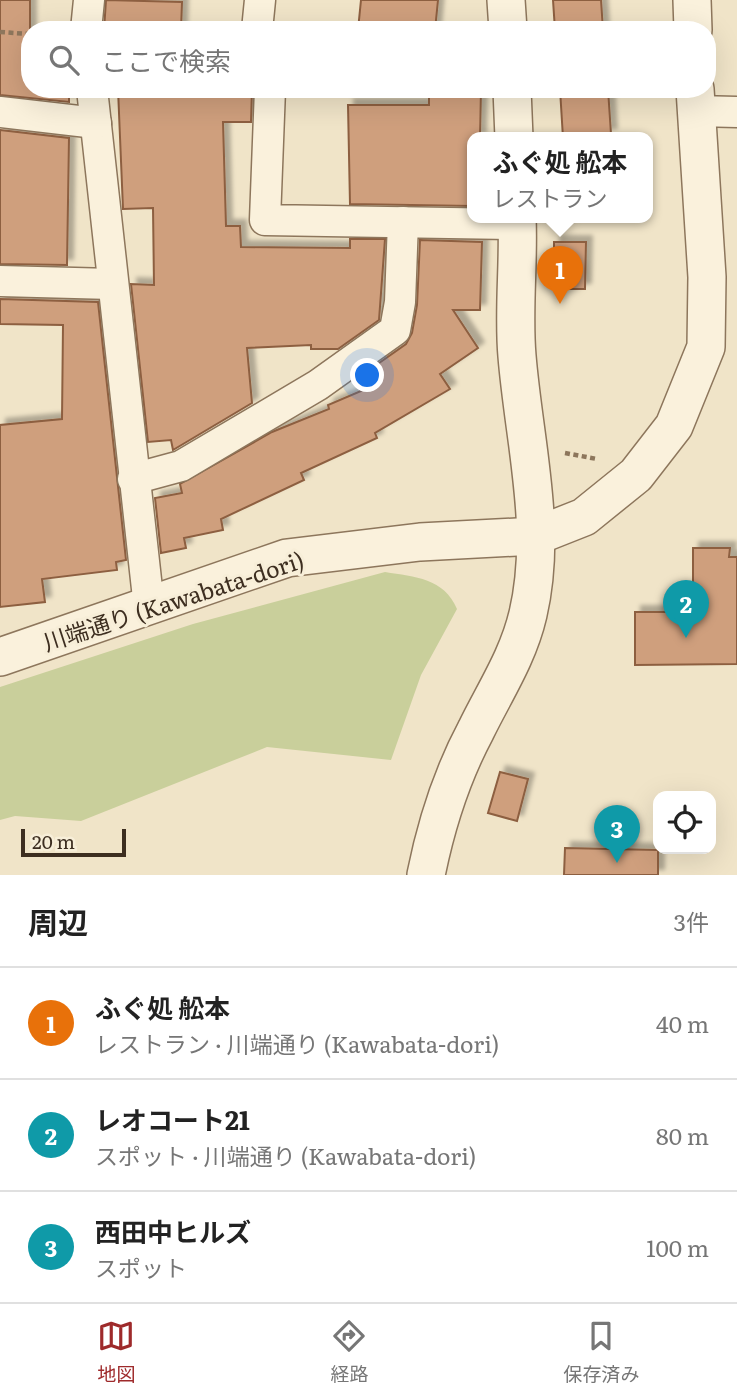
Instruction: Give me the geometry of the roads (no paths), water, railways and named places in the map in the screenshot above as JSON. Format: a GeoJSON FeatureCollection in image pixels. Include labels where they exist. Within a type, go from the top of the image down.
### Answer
{"type":"FeatureCollection","features":[{"type":"Feature","properties":{"kind":"street"},"geometry":{"type":"LineString","coordinates":[[87,21],[89,0]]}},
{"type":"Feature","properties":{"kind":"street"},"geometry":{"type":"LineString","coordinates":[[258,21],[260,0]]}},
{"type":"Feature","properties":{"kind":"street"},"geometry":{"type":"LineString","coordinates":[[506,0],[507,21]]}},
{"type":"Feature","properties":{"kind":"street"},"geometry":{"type":"LineString","coordinates":[[692,0],[693,21]]}},
{"type":"Feature","properties":{"kind":"street"},"geometry":{"type":"LineString","coordinates":[[93,98],[149,607]]}},
{"type":"Feature","properties":{"kind":"street"},"geometry":{"type":"LineString","coordinates":[[270,98],[265,220],[467,221]]}},
{"type":"Feature","properties":{"kind":"street"},"geometry":{"type":"LineString","coordinates":[[512,98],[514,132]]}},
{"type":"Feature","properties":{"kind":"street"},"geometry":{"type":"LineString","coordinates":[[695,100],[737,111]]}},
{"type":"Feature","properties":{"kind":"street","name":"川端通り (Kawabata-dori)"},"geometry":{"type":"LineString","coordinates":[[0,657],[287,558],[419,541],[536,536],[583,517],[636,475],[674,426],[706,346],[707,277],[695,100]]}},
{"type":"Feature","properties":{"kind":"street"},"geometry":{"type":"LineString","coordinates":[[0,112],[96,123]]}},
{"type":"Feature","properties":{"kind":"street"},"geometry":{"type":"LineString","coordinates":[[133,479],[181,466],[318,385],[395,330],[400,302],[403,222]]}},
{"type":"Feature","properties":{"kind":"street"},"geometry":{"type":"LineString","coordinates":[[426,875],[440,818],[456,774],[521,642],[531,600],[536,536],[529,445],[517,355],[517,223]]}},
{"type":"Feature","properties":{"kind":"street"},"geometry":{"type":"LineString","coordinates":[[0,281],[112,284]]}},
{"type":"Feature","properties":{"kind":"place","name":"ふぐ処 舩本"},"geometry":{"type":"Point","coordinates":[560,304]}},
{"type":"Feature","properties":{"kind":"place","name":"レオコート21"},"geometry":{"type":"Point","coordinates":[686,638]}},
{"type":"Feature","properties":{"kind":"place","name":"西田中ヒルズ"},"geometry":{"type":"Point","coordinates":[617,863]}}]}
